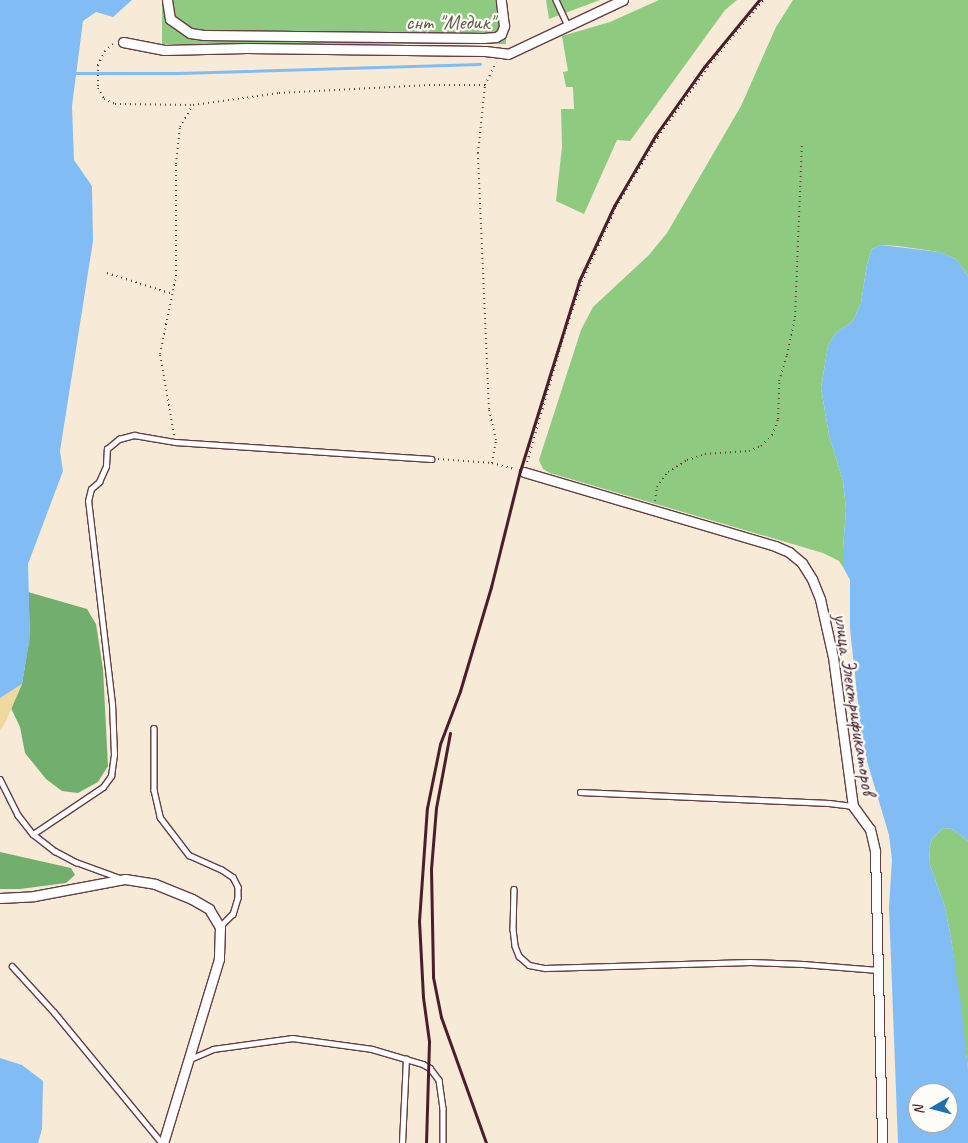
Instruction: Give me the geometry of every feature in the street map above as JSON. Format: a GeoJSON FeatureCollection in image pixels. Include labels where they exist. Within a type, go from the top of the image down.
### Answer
{"type":"FeatureCollection","features":[{"type":"Feature","properties":{"kind":"street"},"geometry":{"type":"LineString","coordinates":[[167,0],[170,19],[190,33],[204,35],[483,38],[496,37],[501,34],[504,26],[501,0]]}},
{"type":"Feature","properties":{"kind":"street"},"geometry":{"type":"LineString","coordinates":[[123,42],[164,50],[247,48],[485,51],[501,55],[516,52],[618,1]]}},
{"type":"Feature","properties":{"kind":"street","name":"улица Электрификаторов"},"geometry":{"type":"LineString","coordinates":[[524,472],[775,546],[789,552],[802,563],[812,579],[820,599],[833,656],[853,806],[870,829],[876,851],[882,1143]]}},
{"type":"Feature","properties":{"kind":"street"},"geometry":{"type":"LineString","coordinates":[[0,898],[34,896],[125,879],[155,884],[192,899],[210,909],[220,927],[219,959],[163,1143]]}},
{"type":"Feature","properties":{"kind":"lane"},"geometry":{"type":"LineString","coordinates":[[556,0],[568,26]]}},
{"type":"Feature","properties":{"kind":"lane"},"geometry":{"type":"LineString","coordinates":[[33,834],[103,787],[112,776],[114,754],[112,704],[88,502],[91,489],[99,482],[106,466],[107,449],[119,439],[134,435],[175,442],[431,459]]}},
{"type":"Feature","properties":{"kind":"lane"},"geometry":{"type":"LineString","coordinates":[[154,728],[154,790],[160,817],[189,855],[221,868],[233,877],[238,887],[238,898],[233,914],[220,927]]}},
{"type":"Feature","properties":{"kind":"lane"},"geometry":{"type":"LineString","coordinates":[[0,779],[18,815],[33,834],[55,852],[76,862],[125,879]]}},
{"type":"Feature","properties":{"kind":"lane"},"geometry":{"type":"LineString","coordinates":[[580,792],[829,803],[853,806]]}},
{"type":"Feature","properties":{"kind":"lane"},"geometry":{"type":"LineString","coordinates":[[514,889],[513,929],[515,946],[519,956],[529,965],[545,968],[750,962],[878,970]]}},
{"type":"Feature","properties":{"kind":"lane"},"geometry":{"type":"LineString","coordinates":[[12,966],[60,1019],[163,1143]]}},
{"type":"Feature","properties":{"kind":"lane"},"geometry":{"type":"LineString","coordinates":[[188,1060],[212,1049],[292,1038],[372,1049],[406,1059],[430,1068],[438,1080],[443,1108],[443,1143]]}},
{"type":"Feature","properties":{"kind":"lane"},"geometry":{"type":"LineString","coordinates":[[402,1143],[406,1059]]}},
{"type":"Feature","properties":{"kind":"path"},"geometry":{"type":"LineString","coordinates":[[524,472],[569,319],[582,282],[616,207],[658,136],[708,67],[763,0]]}},
{"type":"Feature","properties":{"kind":"path"},"geometry":{"type":"LineString","coordinates":[[123,42],[112,44],[105,51],[98,64],[98,88],[104,99],[115,104],[193,105],[279,93],[429,85],[485,85]]}},
{"type":"Feature","properties":{"kind":"path"},"geometry":{"type":"LineString","coordinates":[[492,463],[496,440],[489,409],[478,153],[485,85],[501,55]]}},
{"type":"Feature","properties":{"kind":"path"},"geometry":{"type":"LineString","coordinates":[[175,442],[160,354],[176,276],[178,219],[176,164],[180,127],[193,105]]}},
{"type":"Feature","properties":{"kind":"path"},"geometry":{"type":"LineString","coordinates":[[653,510],[657,487],[668,472],[687,460],[705,454],[749,451],[761,446],[772,435],[778,419],[779,380],[788,355],[795,317],[802,144]]}},
{"type":"Feature","properties":{"kind":"path"},"geometry":{"type":"LineString","coordinates":[[108,273],[173,294]]}},
{"type":"Feature","properties":{"kind":"path"},"geometry":{"type":"LineString","coordinates":[[431,459],[492,463],[511,468]]}},
{"type":"Feature","properties":{"kind":"green space","name":"снт \"Медик\""},"geometry":{"type":"Polygon","coordinates":[[[162,0],[506,0],[506,44],[162,44],[162,0]]]}},
{"type":"Feature","properties":{"kind":"green space"},"geometry":{"type":"Polygon","coordinates":[[[546,0],[600,0],[549,19],[546,0]]]}},
{"type":"Feature","properties":{"kind":"green space"},"geometry":{"type":"Polygon","coordinates":[[[659,0],[737,0],[725,10],[630,141],[617,140],[584,214],[556,201],[562,147],[561,109],[574,109],[573,87],[566,87],[563,72],[568,71],[562,36],[610,22],[659,0]]]}},
{"type":"Feature","properties":{"kind":"green space"},"geometry":{"type":"Polygon","coordinates":[[[793,0],[968,0],[968,276],[956,259],[939,252],[881,245],[872,249],[867,264],[861,303],[853,321],[835,334],[828,346],[821,388],[829,435],[843,481],[846,509],[843,567],[839,561],[823,553],[550,473],[543,469],[539,460],[581,330],[593,307],[649,255],[667,233],[741,106],[776,27],[793,0]]]}},
{"type":"Feature","properties":{"kind":"green space"},"geometry":{"type":"Polygon","coordinates":[[[28,592],[87,609],[96,624],[103,669],[108,766],[98,782],[78,793],[62,791],[46,779],[25,753],[20,727],[11,708],[22,684],[30,634],[28,592]]]}},
{"type":"Feature","properties":{"kind":"green space"},"geometry":{"type":"Polygon","coordinates":[[[943,828],[952,829],[968,841],[968,1069],[951,938],[945,907],[930,865],[929,848],[932,839],[943,828]]]}},
{"type":"Feature","properties":{"kind":"green space"},"geometry":{"type":"Polygon","coordinates":[[[0,852],[71,868],[75,875],[66,883],[20,889],[0,889],[0,852]]]}},
{"type":"Feature","properties":{"kind":"sand"},"geometry":{"type":"Polygon","coordinates":[[[22,684],[6,721],[0,731],[0,698],[22,684]]]}},
{"type":"Feature","properties":{"kind":"water"},"geometry":{"type":"Polygon","coordinates":[[[0,0],[132,0],[113,17],[96,12],[83,21],[72,106],[74,160],[92,186],[93,241],[60,451],[63,471],[28,564],[30,637],[22,684],[0,698],[0,0]]]}},
{"type":"Feature","properties":{"kind":"water"},"geometry":{"type":"Polygon","coordinates":[[[881,245],[939,252],[956,259],[968,276],[968,841],[952,829],[943,828],[932,839],[929,848],[930,865],[945,907],[961,1005],[968,1069],[968,1143],[898,1143],[889,907],[892,860],[889,835],[867,761],[861,730],[850,629],[850,580],[843,567],[846,509],[843,481],[829,435],[821,388],[828,346],[835,334],[853,321],[861,303],[867,264],[872,249],[881,245]]]}},
{"type":"Feature","properties":{"kind":"water"},"geometry":{"type":"Polygon","coordinates":[[[0,1058],[22,1065],[43,1081],[42,1129],[38,1143],[0,1143],[0,1058]]]}},
{"type":"Feature","properties":{"kind":"waterway"},"geometry":{"type":"LineString","coordinates":[[76,73],[178,73],[480,64]]}},
{"type":"Feature","properties":{"kind":"railway"},"geometry":{"type":"LineString","coordinates":[[426,1143],[429,1041],[423,997],[419,921],[427,808],[440,744],[460,691],[491,587],[520,471],[579,281],[614,206],[655,136],[704,67],[759,0]]}},
{"type":"Feature","properties":{"kind":"railway"},"geometry":{"type":"LineString","coordinates":[[450,733],[436,808],[431,869],[433,977],[441,1017],[486,1143]]}}]}
